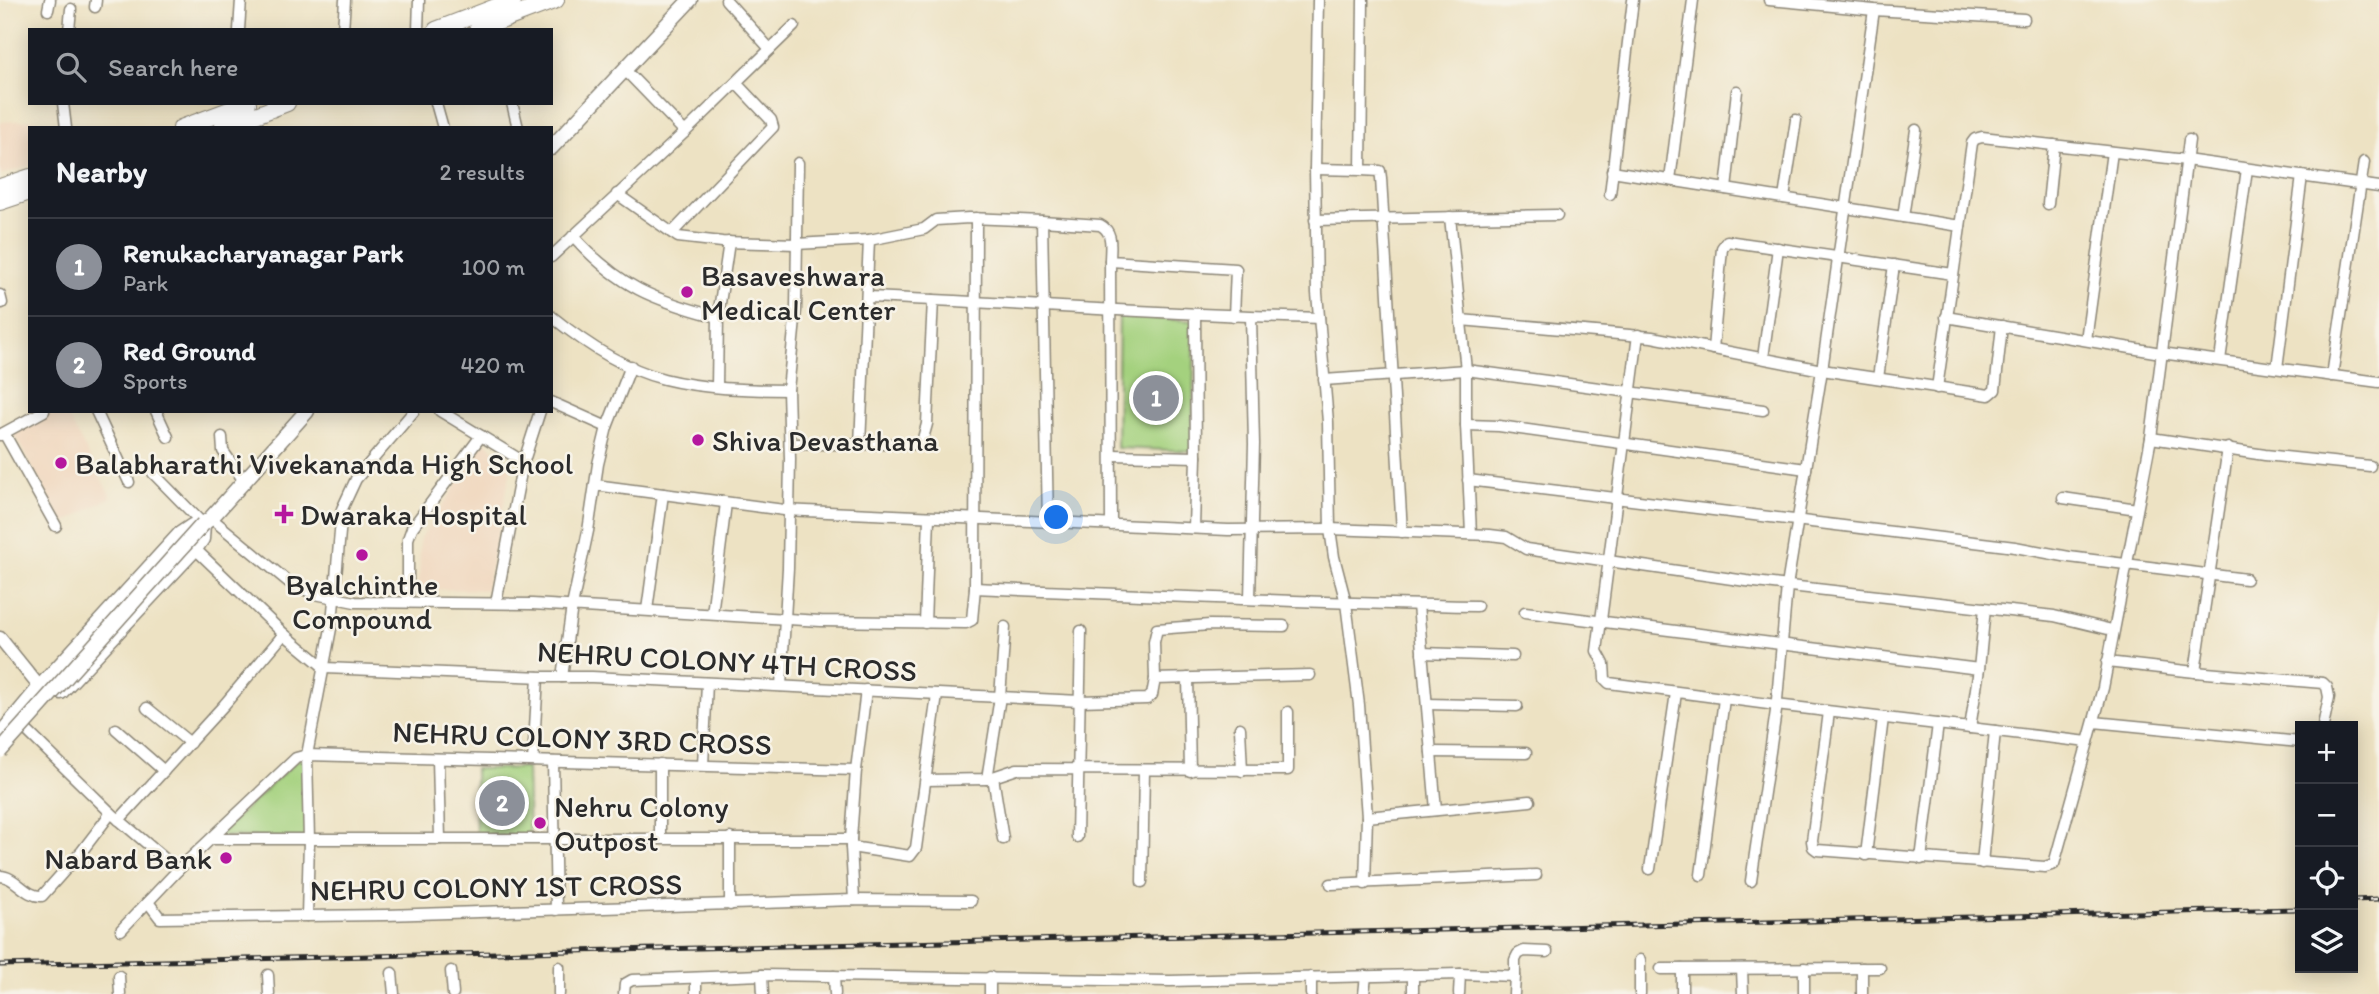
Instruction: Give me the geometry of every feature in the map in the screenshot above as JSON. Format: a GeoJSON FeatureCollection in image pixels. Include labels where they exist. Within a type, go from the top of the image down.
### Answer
{"type":"FeatureCollection","features":[{"type":"Feature","properties":{"kind":"main road"},"geometry":{"type":"LineString","coordinates":[[441,28],[514,0]]}},
{"type":"Feature","properties":{"kind":"main road"},"geometry":{"type":"LineString","coordinates":[[486,28],[556,0]]}},
{"type":"Feature","properties":{"kind":"main road"},"geometry":{"type":"LineString","coordinates":[[553,146],[690,0]]}},
{"type":"Feature","properties":{"kind":"main road"},"geometry":{"type":"LineString","coordinates":[[227,126],[282,105]]}},
{"type":"Feature","properties":{"kind":"main road"},"geometry":{"type":"LineString","coordinates":[[186,126],[232,106]]}},
{"type":"Feature","properties":{"kind":"main road"},"geometry":{"type":"LineString","coordinates":[[0,187],[28,191]]}},
{"type":"Feature","properties":{"kind":"main road"},"geometry":{"type":"LineString","coordinates":[[0,202],[28,191]]}},
{"type":"Feature","properties":{"kind":"main road"},"geometry":{"type":"LineString","coordinates":[[0,751],[305,413]]}},
{"type":"Feature","properties":{"kind":"main road"},"geometry":{"type":"LineString","coordinates":[[0,735],[40,687],[180,534],[207,521]]}},
{"type":"Feature","properties":{"kind":"main road"},"geometry":{"type":"LineString","coordinates":[[0,759],[195,549],[202,539],[207,521]]}},
{"type":"Feature","properties":{"kind":"street"},"geometry":{"type":"LineString","coordinates":[[239,28],[241,0]]}},
{"type":"Feature","properties":{"kind":"street"},"geometry":{"type":"LineString","coordinates":[[343,28],[345,0]]}},
{"type":"Feature","properties":{"kind":"street"},"geometry":{"type":"LineString","coordinates":[[418,28],[419,0]]}},
{"type":"Feature","properties":{"kind":"street"},"geometry":{"type":"LineString","coordinates":[[726,0],[769,49]]}},
{"type":"Feature","properties":{"kind":"street"},"geometry":{"type":"LineString","coordinates":[[1318,0],[1315,220],[1330,529],[1346,604],[1359,705],[1367,817],[1365,884]]}},
{"type":"Feature","properties":{"kind":"street"},"geometry":{"type":"LineString","coordinates":[[1361,170],[1363,0]]}},
{"type":"Feature","properties":{"kind":"street"},"geometry":{"type":"LineString","coordinates":[[1609,194],[1633,0]]}},
{"type":"Feature","properties":{"kind":"street"},"geometry":{"type":"LineString","coordinates":[[1670,180],[1693,0]]}},
{"type":"Feature","properties":{"kind":"street"},"geometry":{"type":"LineString","coordinates":[[1769,0],[1817,2],[1874,10],[2024,19]]}},
{"type":"Feature","properties":{"kind":"street"},"geometry":{"type":"LineString","coordinates":[[69,28],[71,9]]}},
{"type":"Feature","properties":{"kind":"street"},"geometry":{"type":"LineString","coordinates":[[1751,881],[1776,705],[1787,586],[1822,370],[1874,10]]}},
{"type":"Feature","properties":{"kind":"street"},"geometry":{"type":"LineString","coordinates":[[553,255],[794,26]]}},
{"type":"Feature","properties":{"kind":"street"},"geometry":{"type":"LineString","coordinates":[[624,69],[685,132]]}},
{"type":"Feature","properties":{"kind":"street"},"geometry":{"type":"LineString","coordinates":[[672,233],[773,127],[771,120],[736,83]]}},
{"type":"Feature","properties":{"kind":"street"},"geometry":{"type":"LineString","coordinates":[[1726,189],[1737,91]]}},
{"type":"Feature","properties":{"kind":"street"},"geometry":{"type":"LineString","coordinates":[[63,105],[66,126]]}},
{"type":"Feature","properties":{"kind":"street"},"geometry":{"type":"LineString","coordinates":[[437,105],[442,126]]}},
{"type":"Feature","properties":{"kind":"street"},"geometry":{"type":"LineString","coordinates":[[512,105],[518,126]]}},
{"type":"Feature","properties":{"kind":"street"},"geometry":{"type":"LineString","coordinates":[[1784,198],[1796,120]]}},
{"type":"Feature","properties":{"kind":"street"},"geometry":{"type":"LineString","coordinates":[[1903,217],[1916,130]]}},
{"type":"Feature","properties":{"kind":"street"},"geometry":{"type":"LineString","coordinates":[[1937,388],[1972,143],[1975,139],[1982,137],[2186,160],[2379,187]]}},
{"type":"Feature","properties":{"kind":"street"},"geometry":{"type":"LineString","coordinates":[[1829,712],[1813,847],[1823,852],[1922,859],[2045,867],[2054,864],[2094,722],[2151,438],[2189,140]]}},
{"type":"Feature","properties":{"kind":"street"},"geometry":{"type":"LineString","coordinates":[[2048,204],[2054,145]]}},
{"type":"Feature","properties":{"kind":"street"},"geometry":{"type":"LineString","coordinates":[[2086,340],[2112,152]]}},
{"type":"Feature","properties":{"kind":"street"},"geometry":{"type":"LineString","coordinates":[[2332,376],[2364,162]]}},
{"type":"Feature","properties":{"kind":"street"},"geometry":{"type":"LineString","coordinates":[[781,686],[788,568],[788,390],[796,310],[798,163]]}},
{"type":"Feature","properties":{"kind":"street"},"geometry":{"type":"LineString","coordinates":[[1315,169],[1380,171],[1402,532]]}},
{"type":"Feature","properties":{"kind":"street"},"geometry":{"type":"LineString","coordinates":[[2220,360],[2247,169]]}},
{"type":"Feature","properties":{"kind":"street"},"geometry":{"type":"LineString","coordinates":[[1612,171],[1960,226]]}},
{"type":"Feature","properties":{"kind":"street"},"geometry":{"type":"LineString","coordinates":[[2277,368],[2302,176]]}},
{"type":"Feature","properties":{"kind":"street"},"geometry":{"type":"LineString","coordinates":[[617,194],[672,233],[692,239],[729,242],[796,244],[869,240],[924,229],[936,220],[976,218],[1100,225],[1107,229],[1110,235],[1111,525]]}},
{"type":"Feature","properties":{"kind":"street"},"geometry":{"type":"LineString","coordinates":[[1315,220],[1557,215]]}},
{"type":"Feature","properties":{"kind":"street"},"geometry":{"type":"LineString","coordinates":[[1450,217],[1466,370],[1471,534]]}},
{"type":"Feature","properties":{"kind":"street"},"geometry":{"type":"LineString","coordinates":[[153,473],[207,521],[291,584],[315,594],[355,602],[572,606],[785,619],[959,624],[972,620],[975,588],[976,218]]}},
{"type":"Feature","properties":{"kind":"street"},"geometry":{"type":"LineString","coordinates":[[1042,221],[1048,523]]}},
{"type":"Feature","properties":{"kind":"street"},"geometry":{"type":"LineString","coordinates":[[573,236],[607,269],[632,287],[677,307],[718,317]]}},
{"type":"Feature","properties":{"kind":"street"},"geometry":{"type":"LineString","coordinates":[[859,446],[869,240]]}},
{"type":"Feature","properties":{"kind":"street"},"geometry":{"type":"LineString","coordinates":[[1713,349],[1724,243],[1732,241],[1953,274]]}},
{"type":"Feature","properties":{"kind":"street"},"geometry":{"type":"LineString","coordinates":[[717,387],[718,317],[729,242]]}},
{"type":"Feature","properties":{"kind":"street"},"geometry":{"type":"LineString","coordinates":[[1763,358],[1777,248]]}},
{"type":"Feature","properties":{"kind":"street"},"geometry":{"type":"LineString","coordinates":[[1110,261],[1236,269],[1234,317]]}},
{"type":"Feature","properties":{"kind":"street"},"geometry":{"type":"LineString","coordinates":[[1878,378],[1894,265]]}},
{"type":"Feature","properties":{"kind":"street"},"geometry":{"type":"LineString","coordinates":[[867,297],[1043,304],[1111,311],[1234,317],[1319,318]]}},
{"type":"Feature","properties":{"kind":"street"},"geometry":{"type":"LineString","coordinates":[[790,444],[859,446],[922,442],[927,424],[933,300]]}},
{"type":"Feature","properties":{"kind":"street"},"geometry":{"type":"LineString","coordinates":[[1194,528],[1195,315]]}},
{"type":"Feature","properties":{"kind":"street"},"geometry":{"type":"LineString","coordinates":[[553,317],[588,343],[631,366],[666,379],[717,387],[788,390]]}},
{"type":"Feature","properties":{"kind":"street"},"geometry":{"type":"LineString","coordinates":[[1250,598],[1254,373],[1251,317]]}},
{"type":"Feature","properties":{"kind":"street"},"geometry":{"type":"LineString","coordinates":[[1947,317],[2161,352],[2379,382]]}},
{"type":"Feature","properties":{"kind":"street"},"geometry":{"type":"LineString","coordinates":[[1461,320],[1638,335],[1822,370],[1982,394],[1993,393],[2002,326]]}},
{"type":"Feature","properties":{"kind":"street"},"geometry":{"type":"LineString","coordinates":[[1638,335],[1597,651],[1604,664],[1605,679],[1609,683],[2088,742]]}},
{"type":"Feature","properties":{"kind":"street"},"geometry":{"type":"LineString","coordinates":[[562,677],[572,606],[607,427],[631,366]]}},
{"type":"Feature","properties":{"kind":"street"},"geometry":{"type":"LineString","coordinates":[[1324,380],[1466,370],[1763,410]]}},
{"type":"Feature","properties":{"kind":"street"},"geometry":{"type":"LineString","coordinates":[[553,403],[607,427]]}},
{"type":"Feature","properties":{"kind":"street"},"geometry":{"type":"LineString","coordinates":[[40,413],[2,434],[56,526]]}},
{"type":"Feature","properties":{"kind":"street"},"geometry":{"type":"LineString","coordinates":[[97,413],[130,482]]}},
{"type":"Feature","properties":{"kind":"street"},"geometry":{"type":"LineString","coordinates":[[157,413],[168,437]]}},
{"type":"Feature","properties":{"kind":"street"},"geometry":{"type":"LineString","coordinates":[[307,916],[308,751],[325,668],[340,522],[348,493],[356,479],[412,413]]}},
{"type":"Feature","properties":{"kind":"street"},"geometry":{"type":"LineString","coordinates":[[443,413],[524,462]]}},
{"type":"Feature","properties":{"kind":"street"},"geometry":{"type":"LineString","coordinates":[[496,604],[524,462],[539,413]]}},
{"type":"Feature","properties":{"kind":"street"},"geometry":{"type":"LineString","coordinates":[[1466,425],[1499,426],[1806,469]]}},
{"type":"Feature","properties":{"kind":"street"},"geometry":{"type":"LineString","coordinates":[[222,436],[223,451],[244,481]]}},
{"type":"Feature","properties":{"kind":"street"},"geometry":{"type":"LineString","coordinates":[[408,602],[408,539],[412,528],[481,436]]}},
{"type":"Feature","properties":{"kind":"street"},"geometry":{"type":"LineString","coordinates":[[2151,438],[2265,455],[2370,466]]}},
{"type":"Feature","properties":{"kind":"street"},"geometry":{"type":"LineString","coordinates":[[2195,672],[2228,448]]}},
{"type":"Feature","properties":{"kind":"street"},"geometry":{"type":"LineString","coordinates":[[1112,455],[1196,457]]}},
{"type":"Feature","properties":{"kind":"street"},"geometry":{"type":"LineString","coordinates":[[1468,481],[2015,547],[2125,565],[2246,579]]}},
{"type":"Feature","properties":{"kind":"street"},"geometry":{"type":"LineString","coordinates":[[595,485],[788,510],[1048,523],[1330,529],[1506,537],[1526,549],[1787,586],[2054,617],[2112,630]]}},
{"type":"Feature","properties":{"kind":"street"},"geometry":{"type":"LineString","coordinates":[[647,610],[663,494]]}},
{"type":"Feature","properties":{"kind":"street"},"geometry":{"type":"LineString","coordinates":[[2063,498],[2137,509]]}},
{"type":"Feature","properties":{"kind":"street"},"geometry":{"type":"LineString","coordinates":[[712,614],[726,503]]}},
{"type":"Feature","properties":{"kind":"street"},"geometry":{"type":"LineString","coordinates":[[925,623],[929,517]]}},
{"type":"Feature","properties":{"kind":"street"},"geometry":{"type":"LineString","coordinates":[[180,534],[284,634],[325,668]]}},
{"type":"Feature","properties":{"kind":"street"},"geometry":{"type":"LineString","coordinates":[[975,588],[1478,607]]}},
{"type":"Feature","properties":{"kind":"street"},"geometry":{"type":"LineString","coordinates":[[1418,605],[1436,810]]}},
{"type":"Feature","properties":{"kind":"street"},"geometry":{"type":"LineString","coordinates":[[1970,728],[1985,608]]}},
{"type":"Feature","properties":{"kind":"street"},"geometry":{"type":"LineString","coordinates":[[1525,612],[1979,669]]}},
{"type":"Feature","properties":{"kind":"street"},"geometry":{"type":"LineString","coordinates":[[1284,626],[1210,625],[1157,629],[1154,642],[1155,679],[1310,675]]}},
{"type":"Feature","properties":{"kind":"street"},"geometry":{"type":"LineString","coordinates":[[1003,839],[990,778],[1005,627]]}},
{"type":"Feature","properties":{"kind":"street"},"geometry":{"type":"LineString","coordinates":[[1077,837],[1081,631]]}},
{"type":"Feature","properties":{"kind":"street"},"geometry":{"type":"LineString","coordinates":[[0,876],[7,876],[31,894],[42,896],[115,816],[190,743],[284,634]]}},
{"type":"Feature","properties":{"kind":"street"},"geometry":{"type":"LineString","coordinates":[[0,638],[52,701]]}},
{"type":"Feature","properties":{"kind":"street"},"geometry":{"type":"LineString","coordinates":[[1422,653],[1513,656]]}},
{"type":"Feature","properties":{"kind":"street"},"geometry":{"type":"LineString","coordinates":[[2107,662],[2323,683],[2327,687],[2329,697],[2324,721]]}},
{"type":"Feature","properties":{"kind":"street","name":"NEHRU COLONY 4TH CROSS"},"geometry":{"type":"LineString","coordinates":[[325,668],[1080,701],[1147,699],[1152,695],[1155,679]]}},
{"type":"Feature","properties":{"kind":"street"},"geometry":{"type":"LineString","coordinates":[[533,761],[538,677]]}},
{"type":"Feature","properties":{"kind":"street"},"geometry":{"type":"LineString","coordinates":[[1188,678],[1190,771]]}},
{"type":"Feature","properties":{"kind":"street"},"geometry":{"type":"LineString","coordinates":[[703,765],[707,683]]}},
{"type":"Feature","properties":{"kind":"street"},"geometry":{"type":"LineString","coordinates":[[854,900],[851,843],[866,690]]}},
{"type":"Feature","properties":{"kind":"street"},"geometry":{"type":"LineString","coordinates":[[1650,869],[1676,693]]}},
{"type":"Feature","properties":{"kind":"street"},"geometry":{"type":"LineString","coordinates":[[212,839],[730,838],[851,843],[910,856],[916,849],[937,695]]}},
{"type":"Feature","properties":{"kind":"street"},"geometry":{"type":"LineString","coordinates":[[1701,874],[1724,699]]}},
{"type":"Feature","properties":{"kind":"street"},"geometry":{"type":"LineString","coordinates":[[1427,704],[1517,706]]}},
{"type":"Feature","properties":{"kind":"street"},"geometry":{"type":"LineString","coordinates":[[147,708],[190,743]]}},
{"type":"Feature","properties":{"kind":"street"},"geometry":{"type":"LineString","coordinates":[[926,780],[990,778],[1017,769],[1288,771],[1288,712]]}},
{"type":"Feature","properties":{"kind":"street"},"geometry":{"type":"LineString","coordinates":[[1866,855],[1883,718]]}},
{"type":"Feature","properties":{"kind":"street"},"geometry":{"type":"LineString","coordinates":[[2094,722],[2295,742]]}},
{"type":"Feature","properties":{"kind":"street"},"geometry":{"type":"LineString","coordinates":[[1922,859],[1938,724]]}},
{"type":"Feature","properties":{"kind":"street"},"geometry":{"type":"LineString","coordinates":[[1240,728],[1242,771]]}},
{"type":"Feature","properties":{"kind":"street"},"geometry":{"type":"LineString","coordinates":[[26,729],[115,816],[177,870]]}},
{"type":"Feature","properties":{"kind":"street"},"geometry":{"type":"LineString","coordinates":[[116,729],[164,771]]}},
{"type":"Feature","properties":{"kind":"street"},"geometry":{"type":"LineString","coordinates":[[1982,863],[1995,731]]}},
{"type":"Feature","properties":{"kind":"street"},"geometry":{"type":"LineString","coordinates":[[121,930],[177,870],[296,758],[308,751]]}},
{"type":"Feature","properties":{"kind":"street","name":"NEHRU COLONY 3RD CROSS"},"geometry":{"type":"LineString","coordinates":[[308,751],[438,758],[856,771]]}},
{"type":"Feature","properties":{"kind":"street"},"geometry":{"type":"LineString","coordinates":[[1431,752],[1527,753]]}},
{"type":"Feature","properties":{"kind":"street"},"geometry":{"type":"LineString","coordinates":[[438,758],[440,839]]}},
{"type":"Feature","properties":{"kind":"street"},"geometry":{"type":"LineString","coordinates":[[553,762],[556,910]]}},
{"type":"Feature","properties":{"kind":"street"},"geometry":{"type":"LineString","coordinates":[[660,764],[660,838]]}},
{"type":"Feature","properties":{"kind":"street"},"geometry":{"type":"LineString","coordinates":[[1142,882],[1144,771]]}},
{"type":"Feature","properties":{"kind":"street"},"geometry":{"type":"LineString","coordinates":[[1367,817],[1530,801]]}},
{"type":"Feature","properties":{"kind":"street"},"geometry":{"type":"LineString","coordinates":[[730,838],[730,905]]}},
{"type":"Feature","properties":{"kind":"street"},"geometry":{"type":"LineString","coordinates":[[1331,884],[1536,875]]}},
{"type":"Feature","properties":{"kind":"street","name":"NEHRU COLONY 1ST CROSS"},"geometry":{"type":"LineString","coordinates":[[148,902],[160,918],[556,910],[854,900],[971,901]]}},
{"type":"Feature","properties":{"kind":"street"},"geometry":{"type":"LineString","coordinates":[[1514,994],[1515,960],[1518,954],[1524,951],[1547,952]]}},
{"type":"Feature","properties":{"kind":"street"},"geometry":{"type":"LineString","coordinates":[[1640,960],[1640,994]]}},
{"type":"Feature","properties":{"kind":"street"},"geometry":{"type":"LineString","coordinates":[[559,967],[559,994]]}},
{"type":"Feature","properties":{"kind":"street"},"geometry":{"type":"LineString","coordinates":[[1742,968],[1743,994]]}},
{"type":"Feature","properties":{"kind":"street"},"geometry":{"type":"LineString","coordinates":[[1804,968],[1804,994]]}},
{"type":"Feature","properties":{"kind":"street"},"geometry":{"type":"LineString","coordinates":[[1862,968],[1862,994]]}},
{"type":"Feature","properties":{"kind":"street"},"geometry":{"type":"LineString","coordinates":[[1661,969],[1880,968]]}},
{"type":"Feature","properties":{"kind":"street"},"geometry":{"type":"LineString","coordinates":[[1682,969],[1682,994]]}},
{"type":"Feature","properties":{"kind":"street"},"geometry":{"type":"LineString","coordinates":[[451,971],[453,994]]}},
{"type":"Feature","properties":{"kind":"street"},"geometry":{"type":"LineString","coordinates":[[392,974],[394,994]]}},
{"type":"Feature","properties":{"kind":"street"},"geometry":{"type":"LineString","coordinates":[[624,994],[625,984],[632,980],[762,975],[1125,980],[1460,974],[1515,976]]}},
{"type":"Feature","properties":{"kind":"street"},"geometry":{"type":"LineString","coordinates":[[1459,994],[1460,974]]}},
{"type":"Feature","properties":{"kind":"street"},"geometry":{"type":"LineString","coordinates":[[268,975],[269,994]]}},
{"type":"Feature","properties":{"kind":"street"},"geometry":{"type":"LineString","coordinates":[[762,975],[763,994]]}},
{"type":"Feature","properties":{"kind":"street"},"geometry":{"type":"LineString","coordinates":[[1413,975],[1413,994]]}},
{"type":"Feature","properties":{"kind":"street"},"geometry":{"type":"LineString","coordinates":[[119,976],[120,994]]}},
{"type":"Feature","properties":{"kind":"street"},"geometry":{"type":"LineString","coordinates":[[834,976],[835,994]]}},
{"type":"Feature","properties":{"kind":"street"},"geometry":{"type":"LineString","coordinates":[[1364,994],[1366,976]]}},
{"type":"Feature","properties":{"kind":"street"},"geometry":{"type":"LineString","coordinates":[[990,977],[990,994]]}},
{"type":"Feature","properties":{"kind":"street"},"geometry":{"type":"LineString","coordinates":[[1311,977],[1311,994]]}},
{"type":"Feature","properties":{"kind":"street"},"geometry":{"type":"LineString","coordinates":[[696,978],[696,994]]}},
{"type":"Feature","properties":{"kind":"street"},"geometry":{"type":"LineString","coordinates":[[1125,980],[1125,994]]}},
{"type":"Feature","properties":{"kind":"street"},"geometry":{"type":"LineString","coordinates":[[1214,980],[1214,994]]}},
{"type":"Feature","properties":{"kind":"shaded area"},"geometry":{"type":"Polygon","coordinates":[[[37,120],[38,126],[28,126],[28,167],[0,175],[0,122],[37,120]]]}},
{"type":"Feature","properties":{"kind":"shaded area","name":"Balabharathi Vivekananda High School"},"geometry":{"type":"Polygon","coordinates":[[[40,413],[66,413],[111,497],[63,524],[11,429],[40,413]]]}},
{"type":"Feature","properties":{"kind":"shaded area"},"geometry":{"type":"Polygon","coordinates":[[[486,441],[511,469],[486,590],[419,589],[420,539],[486,441]]]}},
{"type":"Feature","properties":{"kind":"green space"},"geometry":{"type":"Polygon","coordinates":[[[1119,316],[1195,321],[1192,451],[1117,448],[1119,316]]]}},
{"type":"Feature","properties":{"kind":"green space"},"geometry":{"type":"Polygon","coordinates":[[[305,759],[307,839],[217,836],[297,760],[305,759]]]}},
{"type":"Feature","properties":{"kind":"green space"},"geometry":{"type":"Polygon","coordinates":[[[527,768],[529,836],[476,839],[475,769],[527,768]]]}},
{"type":"Feature","properties":{"kind":"railway"},"geometry":{"type":"LineString","coordinates":[[2358,900],[2379,899]]}},
{"type":"Feature","properties":{"kind":"railway"},"geometry":{"type":"LineString","coordinates":[[0,965],[2295,909]]}},
{"type":"Feature","properties":{"kind":"place","name":"Basaveshwara Medical Center"},"geometry":{"type":"Point","coordinates":[687,292]}},
{"type":"Feature","properties":{"kind":"place","name":"Renukacharyanagar Park"},"geometry":{"type":"Point","coordinates":[1156,398]}},
{"type":"Feature","properties":{"kind":"place","name":"Shiva Devasthana"},"geometry":{"type":"Point","coordinates":[698,440]}},
{"type":"Feature","properties":{"kind":"place","name":"Balabharathi Vivekananda High School"},"geometry":{"type":"Point","coordinates":[61,463]}},
{"type":"Feature","properties":{"kind":"place","name":"Dwaraka Hospital"},"geometry":{"type":"Point","coordinates":[284,514]}},
{"type":"Feature","properties":{"kind":"place","name":"Byalchinthe Compound"},"geometry":{"type":"Point","coordinates":[362,555]}},
{"type":"Feature","properties":{"kind":"place","name":"Red Ground"},"geometry":{"type":"Point","coordinates":[502,803]}},
{"type":"Feature","properties":{"kind":"place","name":"Nehru Colony Outpost"},"geometry":{"type":"Point","coordinates":[540,823]}},
{"type":"Feature","properties":{"kind":"place","name":"Nabard Bank"},"geometry":{"type":"Point","coordinates":[226,858]}}]}
